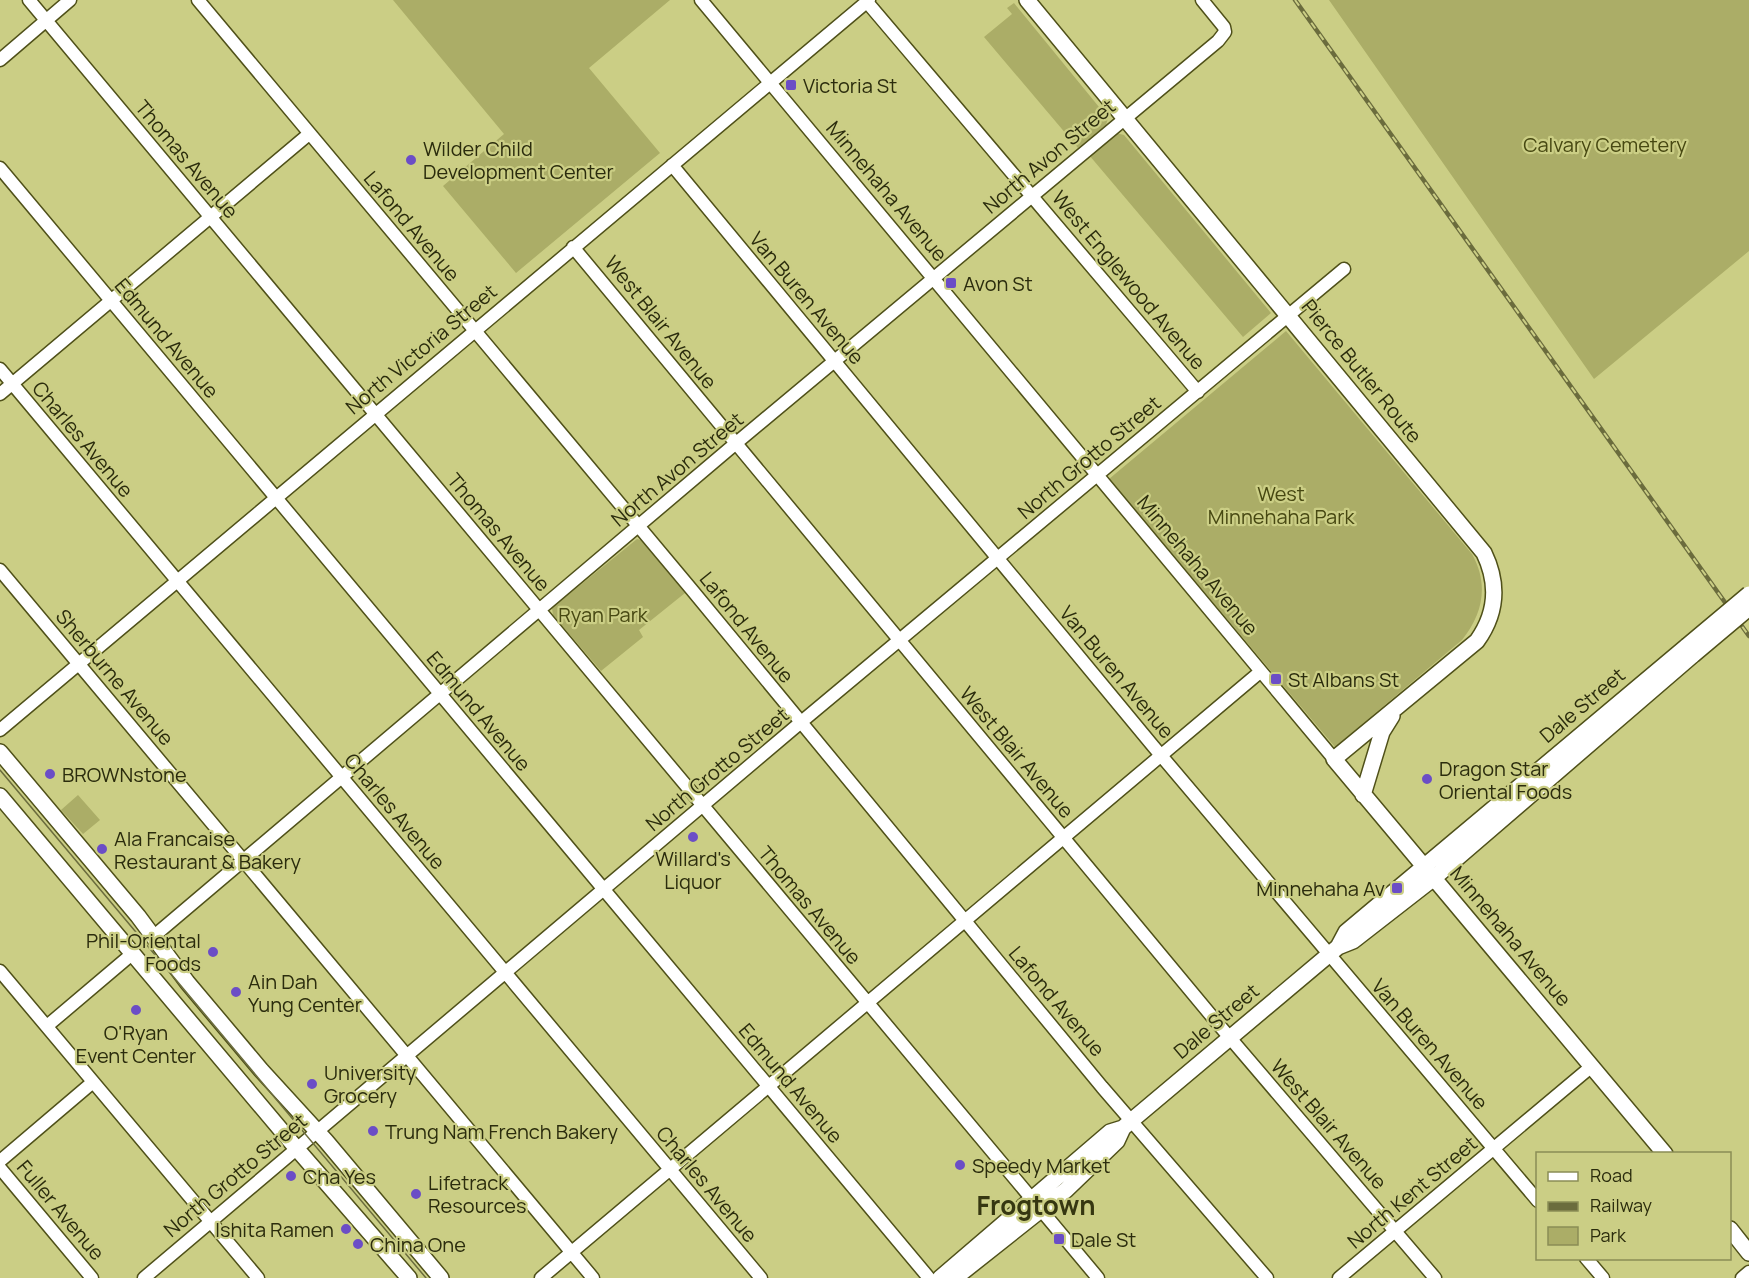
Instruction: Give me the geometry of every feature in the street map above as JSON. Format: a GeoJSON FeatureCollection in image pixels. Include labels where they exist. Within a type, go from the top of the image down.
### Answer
{"type":"FeatureCollection","features":[{"type":"Feature","properties":{"kind":"main road","name":"Pierce Butler Route"},"geometry":{"type":"LineString","coordinates":[[1027,0],[1478,545],[1492,573],[1493,607],[1485,630],[1467,650],[1334,759]]}},
{"type":"Feature","properties":{"kind":"main road","name":"Dale Street"},"geometry":{"type":"LineString","coordinates":[[955,1278],[1036,1205],[1110,1132],[1127,1124],[1333,951],[1346,932],[1430,872],[1690,650],[1749,594]]}},
{"type":"Feature","properties":{"kind":"main road","name":"Dale Street"},"geometry":{"type":"LineString","coordinates":[[1690,650],[1749,608]]}},
{"type":"Feature","properties":{"kind":"main road"},"geometry":{"type":"LineString","coordinates":[[1363,795],[1383,732],[1397,709]]}},
{"type":"Feature","properties":{"kind":"main road"},"geometry":{"type":"LineString","coordinates":[[0,752],[154,936],[217,1017],[441,1278]]}},
{"type":"Feature","properties":{"kind":"main road","name":"Minnehaha Avenue"},"geometry":{"type":"LineString","coordinates":[[1334,759],[1663,1152]]}},
{"type":"Feature","properties":{"kind":"main road"},"geometry":{"type":"LineString","coordinates":[[0,796],[297,1149],[409,1278]]}},
{"type":"Feature","properties":{"kind":"main road","name":"Dale Street"},"geometry":{"type":"LineString","coordinates":[[940,1278],[1036,1205]]}},
{"type":"Feature","properties":{"kind":"main road"},"geometry":{"type":"LineString","coordinates":[[1731,1230],[1749,1253]]}},
{"type":"Feature","properties":{"kind":"street","name":"Thomas Avenue"},"geometry":{"type":"LineString","coordinates":[[29,0],[1098,1278]]}},
{"type":"Feature","properties":{"kind":"street"},"geometry":{"type":"LineString","coordinates":[[0,60],[70,0]]}},
{"type":"Feature","properties":{"kind":"street","name":"Lafond Avenue"},"geometry":{"type":"LineString","coordinates":[[198,0],[964,920],[1127,1124],[1267,1278]]}},
{"type":"Feature","properties":{"kind":"street","name":"Minnehaha Avenue"},"geometry":{"type":"LineString","coordinates":[[701,0],[1334,759]]}},
{"type":"Feature","properties":{"kind":"street","name":"North Avon Street"},"geometry":{"type":"LineString","coordinates":[[154,936],[735,444],[1218,41],[1225,32],[1202,0]]}},
{"type":"Feature","properties":{"kind":"street","name":"North Victoria Street"},"geometry":{"type":"LineString","coordinates":[[0,730],[868,1]]}},
{"type":"Feature","properties":{"kind":"street","name":"West Englewood Avenue"},"geometry":{"type":"LineString","coordinates":[[868,1],[1198,392]]}},
{"type":"Feature","properties":{"kind":"street"},"geometry":{"type":"LineString","coordinates":[[0,394],[309,134]]}},
{"type":"Feature","properties":{"kind":"street","name":"Van Buren Avenue"},"geometry":{"type":"LineString","coordinates":[[672,165],[1160,755],[1333,951],[1536,1199]]}},
{"type":"Feature","properties":{"kind":"street","name":"Edmund Avenue"},"geometry":{"type":"LineString","coordinates":[[0,168],[929,1278]]}},
{"type":"Feature","properties":{"kind":"street","name":"West Blair Avenue"},"geometry":{"type":"LineString","coordinates":[[573,247],[1230,1038],[1435,1278]]}},
{"type":"Feature","properties":{"kind":"street","name":"North Grotto Street"},"geometry":{"type":"LineString","coordinates":[[144,1278],[704,807],[800,723],[1344,269]]}},
{"type":"Feature","properties":{"kind":"street","name":"Charles Avenue"},"geometry":{"type":"LineString","coordinates":[[0,369],[761,1278]]}},
{"type":"Feature","properties":{"kind":"street","name":"Sherburne Avenue"},"geometry":{"type":"LineString","coordinates":[[0,570],[593,1278]]}},
{"type":"Feature","properties":{"kind":"street"},"geometry":{"type":"LineString","coordinates":[[541,1278],[1260,672]]}},
{"type":"Feature","properties":{"kind":"street"},"geometry":{"type":"LineString","coordinates":[[47,1026],[132,954]]}},
{"type":"Feature","properties":{"kind":"street"},"geometry":{"type":"LineString","coordinates":[[0,971],[258,1278]]}},
{"type":"Feature","properties":{"kind":"street","name":"North Kent Street"},"geometry":{"type":"LineString","coordinates":[[1340,1278],[1592,1066]]}},
{"type":"Feature","properties":{"kind":"street"},"geometry":{"type":"LineString","coordinates":[[0,1161],[93,1082]]}},
{"type":"Feature","properties":{"kind":"street","name":"Fuller Avenue"},"geometry":{"type":"LineString","coordinates":[[0,1168],[92,1278]]}},
{"type":"Feature","properties":{"kind":"street"},"geometry":{"type":"LineString","coordinates":[[1588,1260],[1603,1278]]}},
{"type":"Feature","properties":{"kind":"street"},"geometry":{"type":"LineString","coordinates":[[1742,1278],[1749,1272]]}},
{"type":"Feature","properties":{"kind":"green space"},"geometry":{"type":"Polygon","coordinates":[[[393,0],[670,0],[589,68],[660,153],[516,273],[443,186],[504,134],[393,0]]]}},
{"type":"Feature","properties":{"kind":"green space","name":"Calvary Cemetery"},"geometry":{"type":"Polygon","coordinates":[[[1329,0],[1749,0],[1749,251],[1594,379],[1329,0]]]}},
{"type":"Feature","properties":{"kind":"green space"},"geometry":{"type":"Polygon","coordinates":[[[1014,3],[1108,118],[1106,125],[1078,148],[984,37],[1012,14],[1007,8],[1014,3]]]}},
{"type":"Feature","properties":{"kind":"green space"},"geometry":{"type":"Polygon","coordinates":[[[1116,133],[1124,135],[1271,313],[1243,337],[1089,155],[1116,133]]]}},
{"type":"Feature","properties":{"kind":"green space","name":"West Minnehaha Park"},"geometry":{"type":"Polygon","coordinates":[[[1286,331],[1472,554],[1481,576],[1479,609],[1462,640],[1335,747],[1109,479],[1286,331]]]}},
{"type":"Feature","properties":{"kind":"green space","name":"Ryan Park"},"geometry":{"type":"Polygon","coordinates":[[[637,539],[641,540],[685,593],[639,630],[643,637],[601,671],[553,615],[552,608],[637,539]]]}},
{"type":"Feature","properties":{"kind":"green space"},"geometry":{"type":"Polygon","coordinates":[[[78,795],[100,820],[83,834],[61,810],[78,795]]]}},
{"type":"Feature","properties":{"kind":"tram line"},"geometry":{"type":"LineString","coordinates":[[0,770],[426,1278]]}},
{"type":"Feature","properties":{"kind":"railway"},"geometry":{"type":"LineString","coordinates":[[1295,0],[1749,636]]}},
{"type":"Feature","properties":{"kind":"place","name":"Victoria St"},"geometry":{"type":"Point","coordinates":[791,85]}},
{"type":"Feature","properties":{"kind":"place","name":"Wilder Child Development Center"},"geometry":{"type":"Point","coordinates":[411,160]}},
{"type":"Feature","properties":{"kind":"place","name":"Avon St"},"geometry":{"type":"Point","coordinates":[951,283]}},
{"type":"Feature","properties":{"kind":"place","name":"St Albans St"},"geometry":{"type":"Point","coordinates":[1276,679]}},
{"type":"Feature","properties":{"kind":"place","name":"BROWNstone"},"geometry":{"type":"Point","coordinates":[50,774]}},
{"type":"Feature","properties":{"kind":"place","name":"Dragon Star Oriental Foods"},"geometry":{"type":"Point","coordinates":[1427,779]}},
{"type":"Feature","properties":{"kind":"place","name":"Willard's Liquor"},"geometry":{"type":"Point","coordinates":[693,837]}},
{"type":"Feature","properties":{"kind":"place","name":"Ala Francaise Restaurant & Bakery"},"geometry":{"type":"Point","coordinates":[102,849]}},
{"type":"Feature","properties":{"kind":"place","name":"Minnehaha Av"},"geometry":{"type":"Point","coordinates":[1397,888]}},
{"type":"Feature","properties":{"kind":"place","name":"Phil-Oriental Foods"},"geometry":{"type":"Point","coordinates":[213,952]}},
{"type":"Feature","properties":{"kind":"place","name":"Ain Dah Yung Center"},"geometry":{"type":"Point","coordinates":[236,992]}},
{"type":"Feature","properties":{"kind":"place","name":"O'Ryan Event Center"},"geometry":{"type":"Point","coordinates":[136,1010]}},
{"type":"Feature","properties":{"kind":"place","name":"University Grocery"},"geometry":{"type":"Point","coordinates":[312,1084]}},
{"type":"Feature","properties":{"kind":"place","name":"Trung Nam French Bakery"},"geometry":{"type":"Point","coordinates":[373,1131]}},
{"type":"Feature","properties":{"kind":"place","name":"Speedy Market"},"geometry":{"type":"Point","coordinates":[960,1165]}},
{"type":"Feature","properties":{"kind":"place","name":"Cha Yes"},"geometry":{"type":"Point","coordinates":[291,1176]}},
{"type":"Feature","properties":{"kind":"place","name":"Lifetrack Resources"},"geometry":{"type":"Point","coordinates":[416,1194]}},
{"type":"Feature","properties":{"kind":"place","name":"Ishita Ramen"},"geometry":{"type":"Point","coordinates":[346,1229]}},
{"type":"Feature","properties":{"kind":"place","name":"Dale St"},"geometry":{"type":"Point","coordinates":[1059,1239]}},
{"type":"Feature","properties":{"kind":"place","name":"China One"},"geometry":{"type":"Point","coordinates":[358,1244]}},
{"type":"Feature","properties":{"kind":"district","name":"Frogtown"},"geometry":{"type":"Point","coordinates":[1036,1205]}}]}
